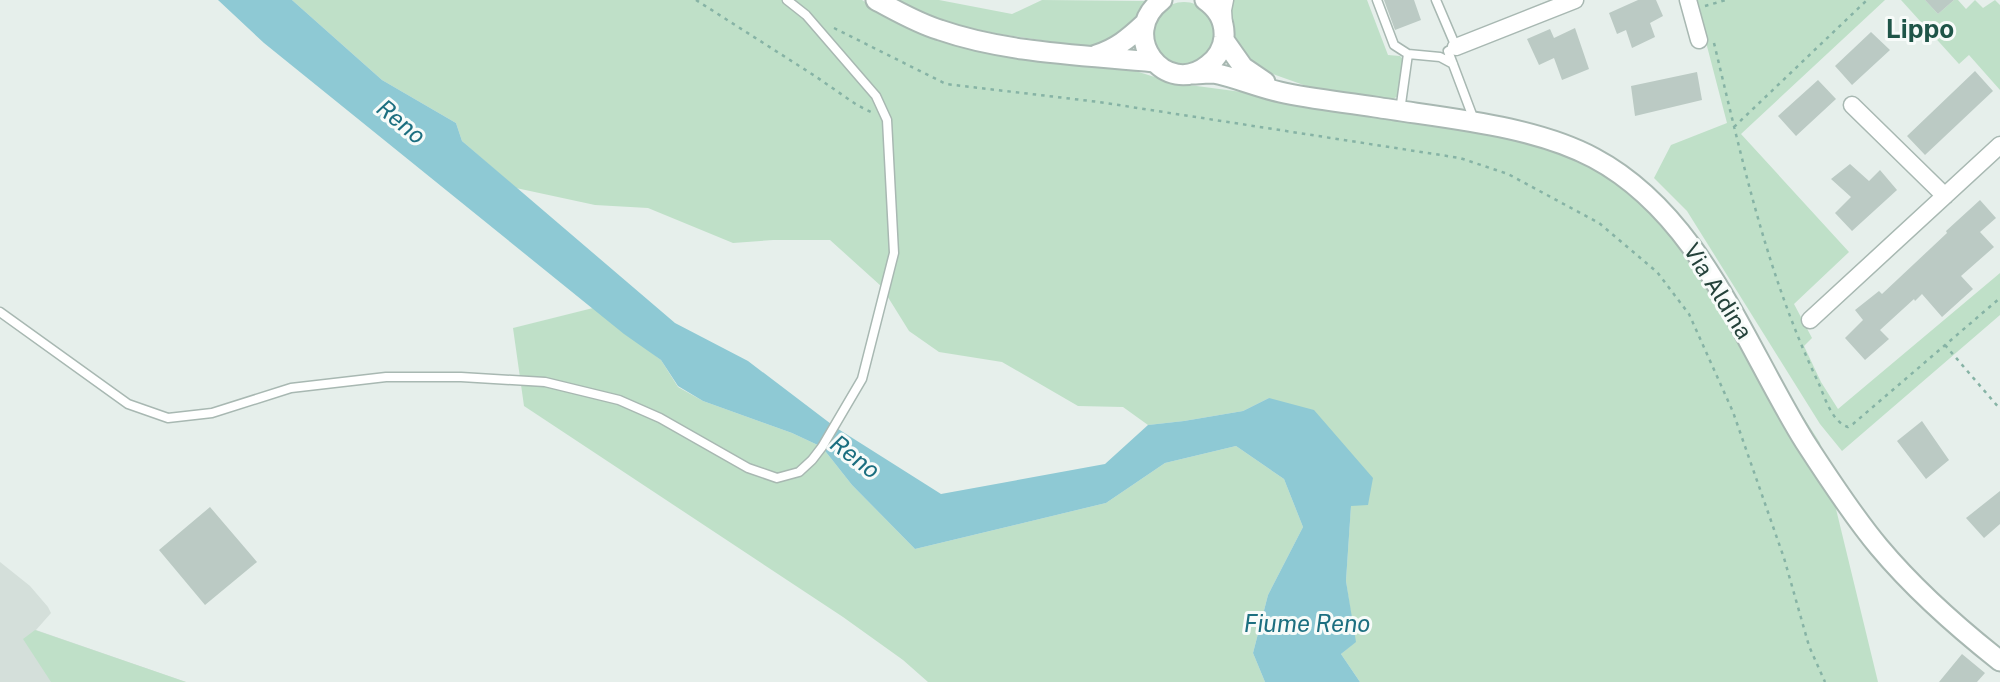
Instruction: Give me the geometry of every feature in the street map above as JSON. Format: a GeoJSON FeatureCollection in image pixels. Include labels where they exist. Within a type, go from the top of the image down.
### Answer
{"type":"FeatureCollection","features":[{"type":"Feature","properties":{"kind":"street","name":"Via Aldina"},"geometry":{"type":"LineString","coordinates":[[876,0],[940,31],[978,40],[1031,50],[1154,62],[1171,73],[1211,73],[1282,93],[1475,123],[1535,135],[1577,149],[1596,159],[1626,178],[1664,212],[1689,244],[1730,308],[1804,440],[1878,547],[1930,602],[2000,661]]}},
{"type":"Feature","properties":{"kind":"street"},"geometry":{"type":"LineString","coordinates":[[1092,56],[1125,42],[1146,13],[1162,0]]}},
{"type":"Feature","properties":{"kind":"street","name":"Via Aldina"},"geometry":{"type":"LineString","coordinates":[[1205,0],[1216,9],[1224,34],[1243,67],[1264,82],[1316,98]]}},
{"type":"Feature","properties":{"kind":"street"},"geometry":{"type":"LineString","coordinates":[[1191,74],[1213,62],[1220,52],[1224,34],[1225,0]]}},
{"type":"Feature","properties":{"kind":"street"},"geometry":{"type":"LineString","coordinates":[[1456,47],[1574,0]]}},
{"type":"Feature","properties":{"kind":"street"},"geometry":{"type":"LineString","coordinates":[[1688,0],[1698,36]]}},
{"type":"Feature","properties":{"kind":"street"},"geometry":{"type":"LineString","coordinates":[[1146,13],[1144,44],[1154,62]]}},
{"type":"Feature","properties":{"kind":"street"},"geometry":{"type":"LineString","coordinates":[[1852,105],[1945,196]]}},
{"type":"Feature","properties":{"kind":"street"},"geometry":{"type":"LineString","coordinates":[[1810,320],[2000,145]]}},
{"type":"Feature","properties":{"kind":"lane"},"geometry":{"type":"LineString","coordinates":[[0,312],[128,404],[168,418],[212,413],[291,388],[386,377],[461,377],[545,382],[619,400],[660,418],[748,468],[776,478],[799,471],[813,460],[822,447],[862,379],[894,253],[887,120],[876,96],[806,15],[787,0]]}},
{"type":"Feature","properties":{"kind":"lane"},"geometry":{"type":"LineString","coordinates":[[1377,0],[1394,45],[1408,54],[1440,57],[1453,64]]}},
{"type":"Feature","properties":{"kind":"lane"},"geometry":{"type":"LineString","coordinates":[[1436,0],[1456,47],[1448,51],[1475,123]]}},
{"type":"Feature","properties":{"kind":"lane"},"geometry":{"type":"LineString","coordinates":[[1400,111],[1408,54]]}},
{"type":"Feature","properties":{"kind":"path"},"geometry":{"type":"LineString","coordinates":[[696,0],[857,105],[887,120]]}},
{"type":"Feature","properties":{"kind":"path"},"geometry":{"type":"LineString","coordinates":[[1704,6],[1726,0]]}},
{"type":"Feature","properties":{"kind":"path"},"geometry":{"type":"LineString","coordinates":[[1734,127],[1867,0]]}},
{"type":"Feature","properties":{"kind":"path"},"geometry":{"type":"LineString","coordinates":[[806,15],[946,84],[1099,102],[1460,158],[1507,174],[1599,223],[1657,272],[1689,314],[1733,412],[1784,558],[1809,646],[1825,682]]}},
{"type":"Feature","properties":{"kind":"path"},"geometry":{"type":"LineString","coordinates":[[1698,36],[1704,30],[1712,35],[1765,246],[1800,346],[1833,414],[1843,426],[1848,428],[1853,424],[2000,299]]}},
{"type":"Feature","properties":{"kind":"path"},"geometry":{"type":"LineString","coordinates":[[1945,345],[2000,409]]}},
{"type":"Feature","properties":{"kind":"shaded area"},"geometry":{"type":"Polygon","coordinates":[[[0,562],[30,586],[48,607],[51,613],[36,630],[186,682],[0,682],[0,562]]]}},
{"type":"Feature","properties":{"kind":"green space"},"geometry":{"type":"Polygon","coordinates":[[[292,0],[862,0],[945,42],[1129,69],[1174,83],[1355,107],[1589,148],[1704,262],[1820,443],[1878,682],[1360,682],[1341,654],[1355,642],[1346,581],[1351,505],[1269,398],[1243,411],[1148,425],[1123,407],[1078,406],[1002,362],[939,352],[909,331],[881,286],[830,240],[733,243],[648,208],[595,205],[516,188],[462,141],[456,123],[382,80],[292,0]]]}},
{"type":"Feature","properties":{"kind":"green space"},"geometry":{"type":"Polygon","coordinates":[[[897,0],[939,0],[1012,14],[1042,0],[1145,1],[1139,20],[1099,46],[999,34],[937,21],[897,0]]]}},
{"type":"Feature","properties":{"kind":"green space"},"geometry":{"type":"Polygon","coordinates":[[[1234,0],[1367,0],[1388,55],[1400,56],[1403,59],[1398,96],[1388,102],[1312,88],[1256,68],[1235,42],[1230,13],[1234,0]]]}},
{"type":"Feature","properties":{"kind":"green space"},"geometry":{"type":"Polygon","coordinates":[[[1695,0],[1885,0],[1741,134],[1849,252],[1794,304],[1812,338],[1804,346],[1821,382],[1838,409],[2000,273],[2000,315],[1842,451],[1820,424],[1687,211],[1654,178],[1671,145],[1727,123],[1695,0]]]}},
{"type":"Feature","properties":{"kind":"green space"},"geometry":{"type":"Polygon","coordinates":[[[1901,0],[1925,0],[1938,14],[1954,0],[1958,0],[1966,9],[1975,0],[1983,8],[1995,0],[2000,5],[2000,90],[1969,55],[1959,64],[1901,0]]]}},
{"type":"Feature","properties":{"kind":"green space"},"geometry":{"type":"Polygon","coordinates":[[[1178,2],[1190,2],[1206,11],[1213,21],[1213,45],[1206,55],[1190,64],[1178,64],[1167,59],[1158,50],[1153,39],[1153,27],[1158,16],[1167,7],[1178,2]]]}},
{"type":"Feature","properties":{"kind":"green space"},"geometry":{"type":"Polygon","coordinates":[[[593,308],[661,360],[678,387],[703,401],[792,433],[822,447],[852,485],[915,549],[1106,503],[1165,463],[1236,446],[1284,479],[1303,527],[1268,595],[1253,653],[1265,682],[928,682],[903,660],[843,617],[524,406],[513,328],[593,308]]]}},
{"type":"Feature","properties":{"kind":"green space"},"geometry":{"type":"Polygon","coordinates":[[[35,630],[186,682],[51,682],[23,639],[35,630]]]}},
{"type":"Feature","properties":{"kind":"water","name":"Fiume Reno"},"geometry":{"type":"Polygon","coordinates":[[[218,0],[292,0],[382,80],[456,123],[462,141],[675,323],[748,361],[835,427],[941,494],[1105,464],[1148,425],[1243,411],[1269,398],[1314,410],[1373,478],[1368,505],[1351,506],[1346,581],[1356,642],[1341,654],[1360,682],[1265,682],[1253,653],[1268,595],[1303,527],[1284,479],[1236,446],[1165,463],[1106,503],[915,549],[852,485],[822,447],[792,433],[703,401],[678,386],[661,360],[624,334],[264,43],[218,0]]]}},
{"type":"Feature","properties":{"kind":"building"},"geometry":{"type":"Polygon","coordinates":[[[1384,0],[1414,0],[1421,20],[1395,30],[1384,0]]]}},
{"type":"Feature","properties":{"kind":"building"},"geometry":{"type":"Polygon","coordinates":[[[1638,0],[1656,0],[1663,16],[1650,23],[1655,37],[1632,48],[1626,30],[1617,34],[1609,13],[1638,0]]]}},
{"type":"Feature","properties":{"kind":"building"},"geometry":{"type":"Polygon","coordinates":[[[1925,0],[1954,0],[1938,14],[1925,0]]]}},
{"type":"Feature","properties":{"kind":"building"},"geometry":{"type":"Polygon","coordinates":[[[1575,28],[1589,69],[1562,80],[1554,58],[1539,65],[1527,39],[1550,29],[1554,38],[1575,28]]]}},
{"type":"Feature","properties":{"kind":"building"},"geometry":{"type":"Polygon","coordinates":[[[1871,32],[1890,50],[1852,85],[1835,66],[1871,32]]]}},
{"type":"Feature","properties":{"kind":"building"},"geometry":{"type":"Polygon","coordinates":[[[1975,71],[1993,91],[1925,155],[1907,136],[1975,71]]]}},
{"type":"Feature","properties":{"kind":"building"},"geometry":{"type":"Polygon","coordinates":[[[1697,72],[1702,100],[1635,116],[1631,86],[1697,72]]]}},
{"type":"Feature","properties":{"kind":"building"},"geometry":{"type":"Polygon","coordinates":[[[1818,80],[1836,99],[1796,136],[1778,116],[1818,80]]]}},
{"type":"Feature","properties":{"kind":"building"},"geometry":{"type":"Polygon","coordinates":[[[1850,164],[1869,181],[1880,170],[1897,190],[1852,231],[1835,213],[1851,197],[1831,179],[1850,164]]]}},
{"type":"Feature","properties":{"kind":"building"},"geometry":{"type":"Polygon","coordinates":[[[1980,200],[1996,218],[1980,232],[1994,247],[1961,276],[1973,289],[1942,317],[1922,294],[1915,301],[1914,299],[1880,330],[1889,339],[1865,360],[1845,338],[1863,320],[1855,310],[1879,291],[1882,294],[1980,200]]]}},
{"type":"Feature","properties":{"kind":"building"},"geometry":{"type":"Polygon","coordinates":[[[1922,421],[1949,460],[1926,479],[1897,441],[1922,421]]]}},
{"type":"Feature","properties":{"kind":"building"},"geometry":{"type":"Polygon","coordinates":[[[2000,491],[2000,524],[1984,538],[1966,518],[2000,491]]]}},
{"type":"Feature","properties":{"kind":"building"},"geometry":{"type":"Polygon","coordinates":[[[210,507],[257,562],[205,605],[159,550],[210,507]]]}},
{"type":"Feature","properties":{"kind":"building"},"geometry":{"type":"Polygon","coordinates":[[[1962,654],[1985,673],[1977,682],[1939,682],[1962,654]]]}},
{"type":"Feature","properties":{"kind":"district","name":"Lippo"},"geometry":{"type":"Point","coordinates":[1920,29]}},
{"type":"Feature","properties":{"kind":"water label","name":"Reno"},"geometry":{"type":"Point","coordinates":[401,122]}},
{"type":"Feature","properties":{"kind":"water label","name":"Reno"},"geometry":{"type":"Point","coordinates":[855,457]}}]}
